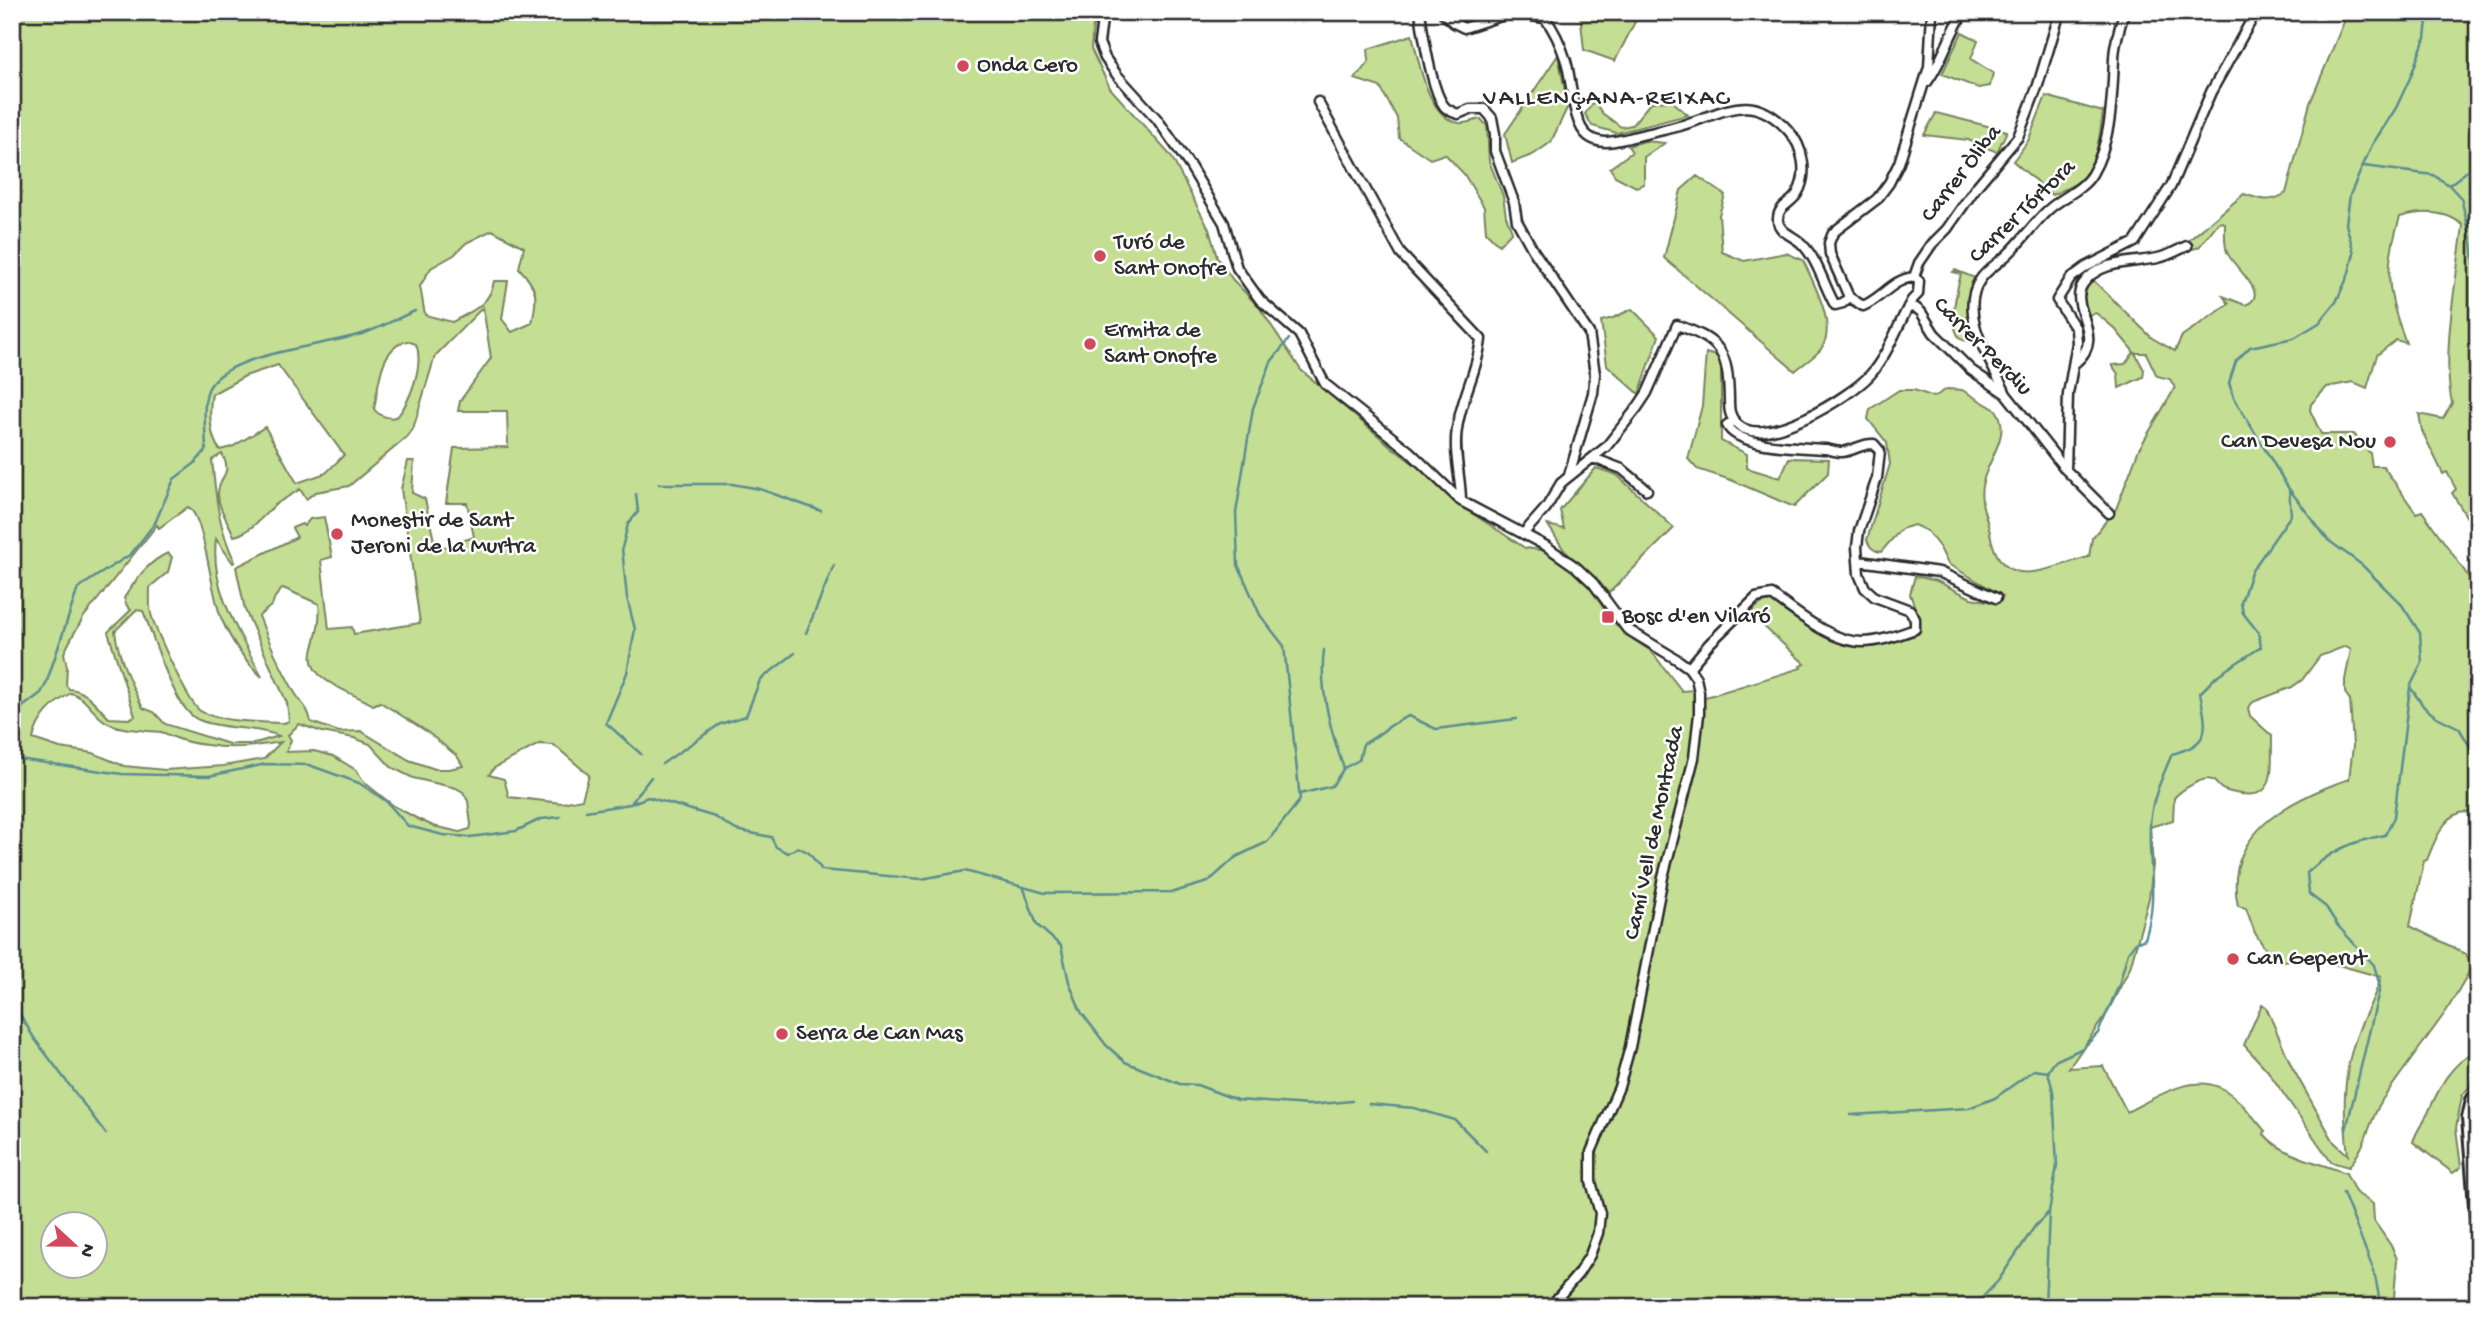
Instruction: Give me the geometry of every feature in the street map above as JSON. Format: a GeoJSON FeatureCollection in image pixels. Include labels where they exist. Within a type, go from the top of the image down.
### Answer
{"type":"FeatureCollection","features":[{"type":"Feature","properties":{"kind":"street"},"geometry":{"type":"LineString","coordinates":[[1103,12],[1099,43],[1105,58],[1157,120],[1203,187],[1224,223],[1237,268],[1260,300],[1298,334],[1325,384],[1409,451],[1461,501],[1546,546],[1576,567],[1593,583],[1627,629],[1689,668],[1709,644],[1756,598],[1763,595],[1772,595],[1803,620],[1815,626],[1859,642],[1914,629],[1915,619],[1910,610],[1875,597],[1865,588],[1859,574],[1859,531],[1877,478],[1880,451],[1874,444],[1865,443],[1842,452],[1754,442],[1730,432],[1727,425],[1734,420]]}},
{"type":"Feature","properties":{"kind":"street"},"geometry":{"type":"LineString","coordinates":[[1420,12],[1439,98],[1446,109],[1458,114],[1470,109],[1484,109],[1492,118],[1494,151],[1514,202],[1517,221],[1533,250],[1589,333],[1594,354],[1593,393],[1569,476]]}},
{"type":"Feature","properties":{"kind":"street"},"geometry":{"type":"LineString","coordinates":[[1441,12],[1454,23],[1464,27],[1510,13],[1545,18],[1553,29],[1566,62],[1579,125],[1588,136],[1601,142],[1663,131],[1724,109],[1743,106],[1775,118],[1790,132],[1800,147],[1802,163],[1802,179],[1797,194],[1780,209],[1777,220],[1781,229],[1801,242],[1808,251],[1835,305],[1843,303],[1849,297]]}},
{"type":"Feature","properties":{"kind":"street"},"geometry":{"type":"LineString","coordinates":[[1914,277],[1900,279],[1873,302],[1863,306],[1849,297],[1830,254],[1829,243],[1833,233],[1866,209],[1889,183],[1905,147],[1929,67],[1932,12]]}},
{"type":"Feature","properties":{"kind":"street"},"geometry":{"type":"LineString","coordinates":[[1923,87],[1935,71],[1947,41],[1964,12]]}},
{"type":"Feature","properties":{"kind":"street","name":"Carrer Òliba"},"geometry":{"type":"LineString","coordinates":[[1908,307],[1918,295],[1919,281],[1914,277],[1931,244],[1947,229],[1977,186],[2018,137],[2038,85],[2060,12]]}},
{"type":"Feature","properties":{"kind":"street","name":"Carrer Tórtora"},"geometry":{"type":"LineString","coordinates":[[2006,394],[1984,349],[1973,314],[1972,302],[1976,287],[1982,277],[2010,253],[2048,210],[2091,177],[2105,141],[2113,92],[2114,58],[2124,12]]}},
{"type":"Feature","properties":{"kind":"street"},"geometry":{"type":"LineString","coordinates":[[2066,470],[2068,394],[2075,363],[2076,329],[2057,300],[2071,278],[2086,267],[2126,249],[2135,242],[2171,186],[2211,92],[2256,12]]}},
{"type":"Feature","properties":{"kind":"street"},"geometry":{"type":"LineString","coordinates":[[1318,102],[1401,254],[1482,339],[1457,430],[1461,501]]}},
{"type":"Feature","properties":{"kind":"street"},"geometry":{"type":"LineString","coordinates":[[2075,363],[2082,357],[2088,339],[2087,324],[2077,297],[2090,275],[2107,266],[2160,258],[2188,246]]}},
{"type":"Feature","properties":{"kind":"street"},"geometry":{"type":"LineString","coordinates":[[1523,534],[1569,476],[1606,447],[1647,393],[1677,325],[1709,339],[1720,350],[1728,366],[1729,414],[1738,426],[1753,432],[1773,430],[1813,414],[1869,377],[1880,362],[1908,307]]}},
{"type":"Feature","properties":{"kind":"street","name":"Carrer Perdiu"},"geometry":{"type":"LineString","coordinates":[[1908,307],[1916,307],[1934,333],[1971,370],[2006,394],[2066,470],[2109,513]]}},
{"type":"Feature","properties":{"kind":"street"},"geometry":{"type":"LineString","coordinates":[[1593,458],[1622,469],[1647,490]]}},
{"type":"Feature","properties":{"kind":"street"},"geometry":{"type":"LineString","coordinates":[[1859,561],[1939,572],[1996,598]]}},
{"type":"Feature","properties":{"kind":"street","name":"Camí Vell de Montcada"},"geometry":{"type":"LineString","coordinates":[[1550,1307],[1578,1274],[1590,1255],[1598,1233],[1600,1213],[1591,1182],[1591,1153],[1619,1087],[1630,1047],[1663,877],[1694,758],[1699,692],[1696,678],[1689,668]]}},
{"type":"Feature","properties":{"kind":"street"},"geometry":{"type":"LineString","coordinates":[[2478,1092],[2472,1100],[2468,1118],[2478,1243]]}},
{"type":"Feature","properties":{"kind":"green space"},"geometry":{"type":"Polygon","coordinates":[[[12,12],[1097,12],[1091,49],[1110,88],[1171,156],[1209,229],[1217,257],[1233,280],[1259,307],[1301,370],[1427,474],[1455,502],[1525,548],[1547,551],[1585,580],[1610,618],[1625,634],[1651,651],[1682,691],[1693,690],[1706,697],[1801,668],[1800,666],[1805,664],[1749,613],[1762,603],[1771,601],[1803,624],[1841,643],[1872,647],[1915,635],[1920,622],[1910,594],[1915,576],[1937,581],[1971,598],[1997,603],[2003,596],[1948,564],[1927,531],[1914,525],[1901,529],[1881,552],[1869,545],[1867,540],[1890,464],[1887,443],[1868,419],[1870,409],[1899,390],[1914,390],[1934,397],[1947,389],[1962,390],[1996,410],[2002,428],[1997,448],[1984,477],[1982,498],[1996,553],[2004,565],[2015,571],[2028,572],[2089,557],[2092,538],[2116,509],[2139,449],[2175,388],[2170,379],[2157,376],[2146,353],[2135,353],[2144,370],[2143,377],[2119,388],[2118,374],[2112,365],[2125,364],[2134,352],[2115,329],[2096,313],[2089,315],[2083,299],[2085,286],[2093,280],[2152,338],[2175,351],[2182,336],[2229,304],[2223,296],[2245,305],[2255,295],[2248,280],[2227,252],[2225,224],[2218,223],[2199,247],[2193,249],[2188,241],[2244,194],[2266,200],[2286,193],[2310,103],[2348,12],[2478,12],[2478,536],[2452,493],[2456,489],[2447,472],[2443,474],[2422,431],[2419,414],[2443,419],[2452,403],[2449,339],[2463,225],[2441,214],[2400,217],[2389,267],[2391,295],[2406,343],[2396,340],[2377,355],[2367,388],[2353,382],[2327,387],[2311,404],[2310,410],[2321,434],[2354,434],[2370,453],[2372,466],[2383,466],[2416,513],[2422,511],[2478,590],[2478,812],[2454,816],[2439,832],[2427,860],[2424,861],[2410,926],[2466,954],[2472,967],[2447,1010],[2382,1100],[2360,1150],[2349,1167],[2331,1162],[2267,1070],[2244,1045],[2262,1004],[2266,1007],[2292,1067],[2334,1142],[2348,1155],[2345,1123],[2346,1077],[2358,1032],[2381,977],[2313,958],[2282,961],[2268,953],[2255,933],[2246,908],[2238,906],[2236,880],[2240,858],[2251,839],[2266,823],[2305,797],[2349,779],[2353,746],[2350,700],[2345,693],[2345,680],[2351,649],[2346,646],[2320,656],[2302,680],[2292,687],[2253,702],[2248,708],[2250,716],[2272,736],[2271,775],[2263,791],[2242,794],[2222,789],[2212,780],[2203,780],[2186,788],[2174,798],[2173,820],[2150,827],[2153,865],[2149,898],[2130,968],[2107,1013],[2069,1068],[2103,1066],[2127,1112],[2186,1085],[2199,1083],[2223,1089],[2241,1103],[2272,1142],[2302,1158],[2346,1173],[2355,1192],[2373,1204],[2374,1221],[2397,1259],[2394,1298],[2397,1307],[12,1307],[12,12]],[[492,230],[466,243],[454,255],[431,268],[420,286],[425,315],[452,322],[473,311],[484,301],[489,296],[494,281],[508,281],[502,319],[512,332],[532,323],[535,293],[519,268],[524,247],[492,230]],[[483,307],[435,356],[413,429],[349,486],[316,492],[306,499],[300,489],[275,505],[251,528],[234,536],[218,498],[219,486],[226,471],[225,461],[222,454],[212,460],[221,524],[235,562],[233,563],[216,539],[215,558],[222,594],[236,628],[262,677],[239,651],[222,620],[199,525],[188,507],[159,528],[157,525],[83,618],[64,653],[67,667],[66,685],[69,689],[86,695],[109,718],[129,719],[135,716],[108,632],[131,610],[124,598],[138,578],[154,561],[168,553],[172,557],[168,572],[150,587],[150,611],[172,665],[194,704],[206,714],[227,719],[252,722],[289,721],[287,703],[245,610],[236,567],[297,537],[292,528],[302,524],[304,526],[310,519],[324,517],[332,557],[321,560],[329,629],[352,627],[354,634],[420,623],[401,489],[408,461],[414,461],[412,493],[425,499],[436,550],[474,537],[467,503],[446,503],[454,448],[508,447],[507,411],[458,411],[460,401],[491,358],[483,307]],[[407,341],[391,351],[382,369],[374,409],[392,418],[398,416],[407,400],[415,381],[418,361],[416,344],[407,341]],[[278,365],[245,376],[212,394],[212,431],[220,450],[232,447],[265,427],[297,483],[326,473],[344,455],[278,365]],[[283,588],[272,605],[259,616],[280,665],[311,722],[339,732],[361,731],[409,760],[435,769],[463,766],[457,756],[426,731],[380,702],[373,705],[324,679],[312,662],[319,623],[319,604],[283,588]],[[136,610],[115,631],[119,651],[143,708],[154,712],[165,724],[229,744],[252,744],[279,736],[208,723],[190,714],[173,688],[143,611],[136,610]],[[71,693],[42,718],[33,739],[60,748],[93,753],[124,766],[165,770],[223,766],[264,759],[281,742],[254,746],[217,746],[195,743],[161,732],[114,726],[98,716],[81,698],[71,693]],[[299,724],[288,735],[291,740],[286,752],[314,751],[333,756],[356,770],[365,783],[394,806],[416,818],[433,826],[460,832],[470,829],[468,801],[463,792],[413,778],[391,767],[370,744],[299,724]],[[539,744],[494,768],[489,775],[504,779],[509,797],[562,803],[582,799],[589,775],[554,745],[539,744]]]}},
{"type":"Feature","properties":{"kind":"green space"},"geometry":{"type":"Polygon","coordinates":[[[1580,12],[1640,12],[1615,61],[1584,50],[1580,12]]]}},
{"type":"Feature","properties":{"kind":"green space"},"geometry":{"type":"Polygon","coordinates":[[[1962,32],[1978,40],[1971,59],[1993,73],[1990,86],[1978,88],[1942,74],[1962,32]]]}},
{"type":"Feature","properties":{"kind":"green space"},"geometry":{"type":"Polygon","coordinates":[[[1412,35],[1426,86],[1439,111],[1448,119],[1459,123],[1481,119],[1487,126],[1489,161],[1503,196],[1512,231],[1499,245],[1486,232],[1484,207],[1464,174],[1445,154],[1430,159],[1399,138],[1397,118],[1380,87],[1355,79],[1369,61],[1368,49],[1412,35]]]}},
{"type":"Feature","properties":{"kind":"green space"},"geometry":{"type":"Polygon","coordinates":[[[1558,55],[1568,106],[1551,142],[1534,154],[1512,163],[1505,134],[1558,55]]]}},
{"type":"Feature","properties":{"kind":"green space"},"geometry":{"type":"Polygon","coordinates":[[[2046,96],[2103,112],[2090,169],[2078,182],[2052,195],[2013,161],[2028,141],[2046,96]]]}},
{"type":"Feature","properties":{"kind":"green space"},"geometry":{"type":"Polygon","coordinates":[[[1594,101],[1602,113],[1621,127],[1632,125],[1651,102],[1672,101],[1688,115],[1617,133],[1592,126],[1585,114],[1594,101]]]}},
{"type":"Feature","properties":{"kind":"green space"},"geometry":{"type":"Polygon","coordinates":[[[1936,113],[2007,131],[1997,152],[1968,140],[1924,135],[1936,113]]]}},
{"type":"Feature","properties":{"kind":"green space"},"geometry":{"type":"Polygon","coordinates":[[[1645,141],[1665,143],[1644,157],[1644,184],[1636,187],[1615,176],[1610,168],[1632,152],[1628,146],[1645,141]]]}},
{"type":"Feature","properties":{"kind":"green space"},"geometry":{"type":"Polygon","coordinates":[[[1697,176],[1725,195],[1719,215],[1722,252],[1744,261],[1786,253],[1803,260],[1818,292],[1827,329],[1826,340],[1821,349],[1795,371],[1664,258],[1681,190],[1697,176]]]}},
{"type":"Feature","properties":{"kind":"green space"},"geometry":{"type":"Polygon","coordinates":[[[1955,270],[1975,278],[1970,293],[1978,341],[1963,340],[1957,333],[1954,308],[1961,274],[1953,272],[1955,270]]]}},
{"type":"Feature","properties":{"kind":"green space"},"geometry":{"type":"Polygon","coordinates":[[[1632,309],[1659,336],[1639,394],[1607,365],[1601,321],[1632,309]]]}},
{"type":"Feature","properties":{"kind":"green space"},"geometry":{"type":"Polygon","coordinates":[[[1706,353],[1717,356],[1721,368],[1721,441],[1747,454],[1747,468],[1780,478],[1789,458],[1829,459],[1828,473],[1794,507],[1731,480],[1697,469],[1688,459],[1702,406],[1706,353]]]}},
{"type":"Feature","properties":{"kind":"green space"},"geometry":{"type":"Polygon","coordinates":[[[1596,468],[1617,475],[1674,528],[1609,593],[1564,550],[1548,525],[1564,529],[1560,510],[1596,468]]]}},
{"type":"Feature","properties":{"kind":"green space"},"geometry":{"type":"Polygon","coordinates":[[[2478,1049],[2478,1076],[2462,1096],[2456,1128],[2461,1167],[2453,1173],[2413,1142],[2447,1076],[2478,1049]]]}},
{"type":"Feature","properties":{"kind":"waterway"},"geometry":{"type":"LineString","coordinates":[[2428,12],[2425,38],[2410,78],[2396,108],[2372,145],[2350,195],[2346,224],[2354,253],[2348,276],[2336,302],[2319,323],[2294,338],[2250,347],[2236,361],[2229,383],[2234,398],[2289,489],[2328,540],[2362,565],[2402,605],[2420,633],[2422,663],[2410,687],[2424,707],[2459,728],[2478,760]]}},
{"type":"Feature","properties":{"kind":"waterway"},"geometry":{"type":"LineString","coordinates":[[2364,166],[2433,175],[2449,185],[2461,198],[2472,243],[2477,287],[2478,374]]}},
{"type":"Feature","properties":{"kind":"waterway"},"geometry":{"type":"LineString","coordinates":[[2449,185],[2478,166]]}},
{"type":"Feature","properties":{"kind":"waterway"},"geometry":{"type":"LineString","coordinates":[[12,715],[41,693],[46,684],[78,588],[131,554],[155,523],[174,479],[194,464],[206,450],[207,392],[221,374],[258,358],[365,333],[415,311]]}},
{"type":"Feature","properties":{"kind":"waterway"},"geometry":{"type":"LineString","coordinates":[[586,811],[630,804],[648,797],[715,817],[736,830],[771,837],[776,847],[788,853],[798,847],[809,853],[822,870],[921,879],[965,871],[1045,893],[1174,892],[1208,882],[1236,857],[1267,842],[1300,800],[1284,646],[1260,615],[1238,565],[1236,513],[1253,408],[1271,362],[1289,339]]}},
{"type":"Feature","properties":{"kind":"waterway"},"geometry":{"type":"LineString","coordinates":[[659,484],[732,484],[760,489],[821,511]]}},
{"type":"Feature","properties":{"kind":"waterway"},"geometry":{"type":"LineString","coordinates":[[1969,1307],[1980,1300],[1998,1281],[2035,1226],[2049,1212],[2057,1166],[2053,1091],[2048,1072],[2055,1061],[2083,1048],[2098,1033],[2119,985],[2128,952],[2135,943],[2145,939],[2151,909],[2150,826],[2155,798],[2172,754],[2194,745],[2204,733],[2200,693],[2218,675],[2261,647],[2258,632],[2243,613],[2241,603],[2251,572],[2291,515],[2289,489]]}},
{"type":"Feature","properties":{"kind":"waterway"},"geometry":{"type":"LineString","coordinates":[[636,494],[638,512],[628,524],[622,548],[627,598],[635,629],[627,673],[606,723],[641,754]]}},
{"type":"Feature","properties":{"kind":"waterway"},"geometry":{"type":"LineString","coordinates":[[806,633],[834,565]]}},
{"type":"Feature","properties":{"kind":"waterway"},"geometry":{"type":"LineString","coordinates":[[1324,650],[1323,679],[1327,710],[1344,768]]}},
{"type":"Feature","properties":{"kind":"waterway"},"geometry":{"type":"LineString","coordinates":[[662,764],[720,724],[746,716],[760,680],[795,653]]}},
{"type":"Feature","properties":{"kind":"waterway"},"geometry":{"type":"LineString","coordinates":[[2346,1130],[2380,987],[2374,965],[2338,926],[2326,907],[2309,894],[2307,873],[2343,848],[2385,835],[2394,817],[2410,687]]}},
{"type":"Feature","properties":{"kind":"waterway"},"geometry":{"type":"LineString","coordinates":[[1300,794],[1332,786],[1344,768],[1359,760],[1363,744],[1409,716],[1436,729],[1516,719]]}},
{"type":"Feature","properties":{"kind":"waterway"},"geometry":{"type":"LineString","coordinates":[[12,758],[122,774],[209,776],[266,764],[309,765],[359,783],[386,801],[408,826],[443,835],[470,837],[516,831],[541,819],[560,817]]}},
{"type":"Feature","properties":{"kind":"waterway"},"geometry":{"type":"LineString","coordinates":[[632,802],[651,777]]}},
{"type":"Feature","properties":{"kind":"waterway"},"geometry":{"type":"LineString","coordinates":[[1024,889],[1037,925],[1061,946],[1069,982],[1081,1012],[1106,1045],[1125,1062],[1180,1084],[1197,1085],[1237,1100],[1310,1105],[1352,1101]]}},
{"type":"Feature","properties":{"kind":"waterway"},"geometry":{"type":"LineString","coordinates":[[12,1001],[34,1038],[106,1134]]}},
{"type":"Feature","properties":{"kind":"waterway"},"geometry":{"type":"LineString","coordinates":[[1851,1115],[1969,1108],[1995,1098],[2034,1070],[2048,1072]]}},
{"type":"Feature","properties":{"kind":"waterway"},"geometry":{"type":"LineString","coordinates":[[1369,1104],[1414,1108],[1455,1120],[1486,1151]]}},
{"type":"Feature","properties":{"kind":"waterway"},"geometry":{"type":"LineString","coordinates":[[2343,1193],[2374,1271],[2381,1307]]}},
{"type":"Feature","properties":{"kind":"waterway"},"geometry":{"type":"LineString","coordinates":[[2045,1307],[2049,1212]]}},
{"type":"Feature","properties":{"kind":"place","name":"Onda Cero"},"geometry":{"type":"Point","coordinates":[963,66]}},
{"type":"Feature","properties":{"kind":"place","name":"Turó de Sant Onofre"},"geometry":{"type":"Point","coordinates":[1100,256]}},
{"type":"Feature","properties":{"kind":"place","name":"Ermita de Sant Onofre"},"geometry":{"type":"Point","coordinates":[1090,344]}},
{"type":"Feature","properties":{"kind":"place","name":"Can Devesa Nou"},"geometry":{"type":"Point","coordinates":[2390,442]}},
{"type":"Feature","properties":{"kind":"place","name":"Monestir de Sant Jeroni de la Murtra"},"geometry":{"type":"Point","coordinates":[337,534]}},
{"type":"Feature","properties":{"kind":"place","name":"Bosc d'en Vilaró"},"geometry":{"type":"Point","coordinates":[1608,617]}},
{"type":"Feature","properties":{"kind":"place","name":"Can Geperut"},"geometry":{"type":"Point","coordinates":[2233,959]}},
{"type":"Feature","properties":{"kind":"place","name":"Serra de Can Mas"},"geometry":{"type":"Point","coordinates":[782,1034]}},
{"type":"Feature","properties":{"kind":"district","name":"VALLENÇANA-REIXAC"},"geometry":{"type":"Point","coordinates":[1607,99]}}]}
